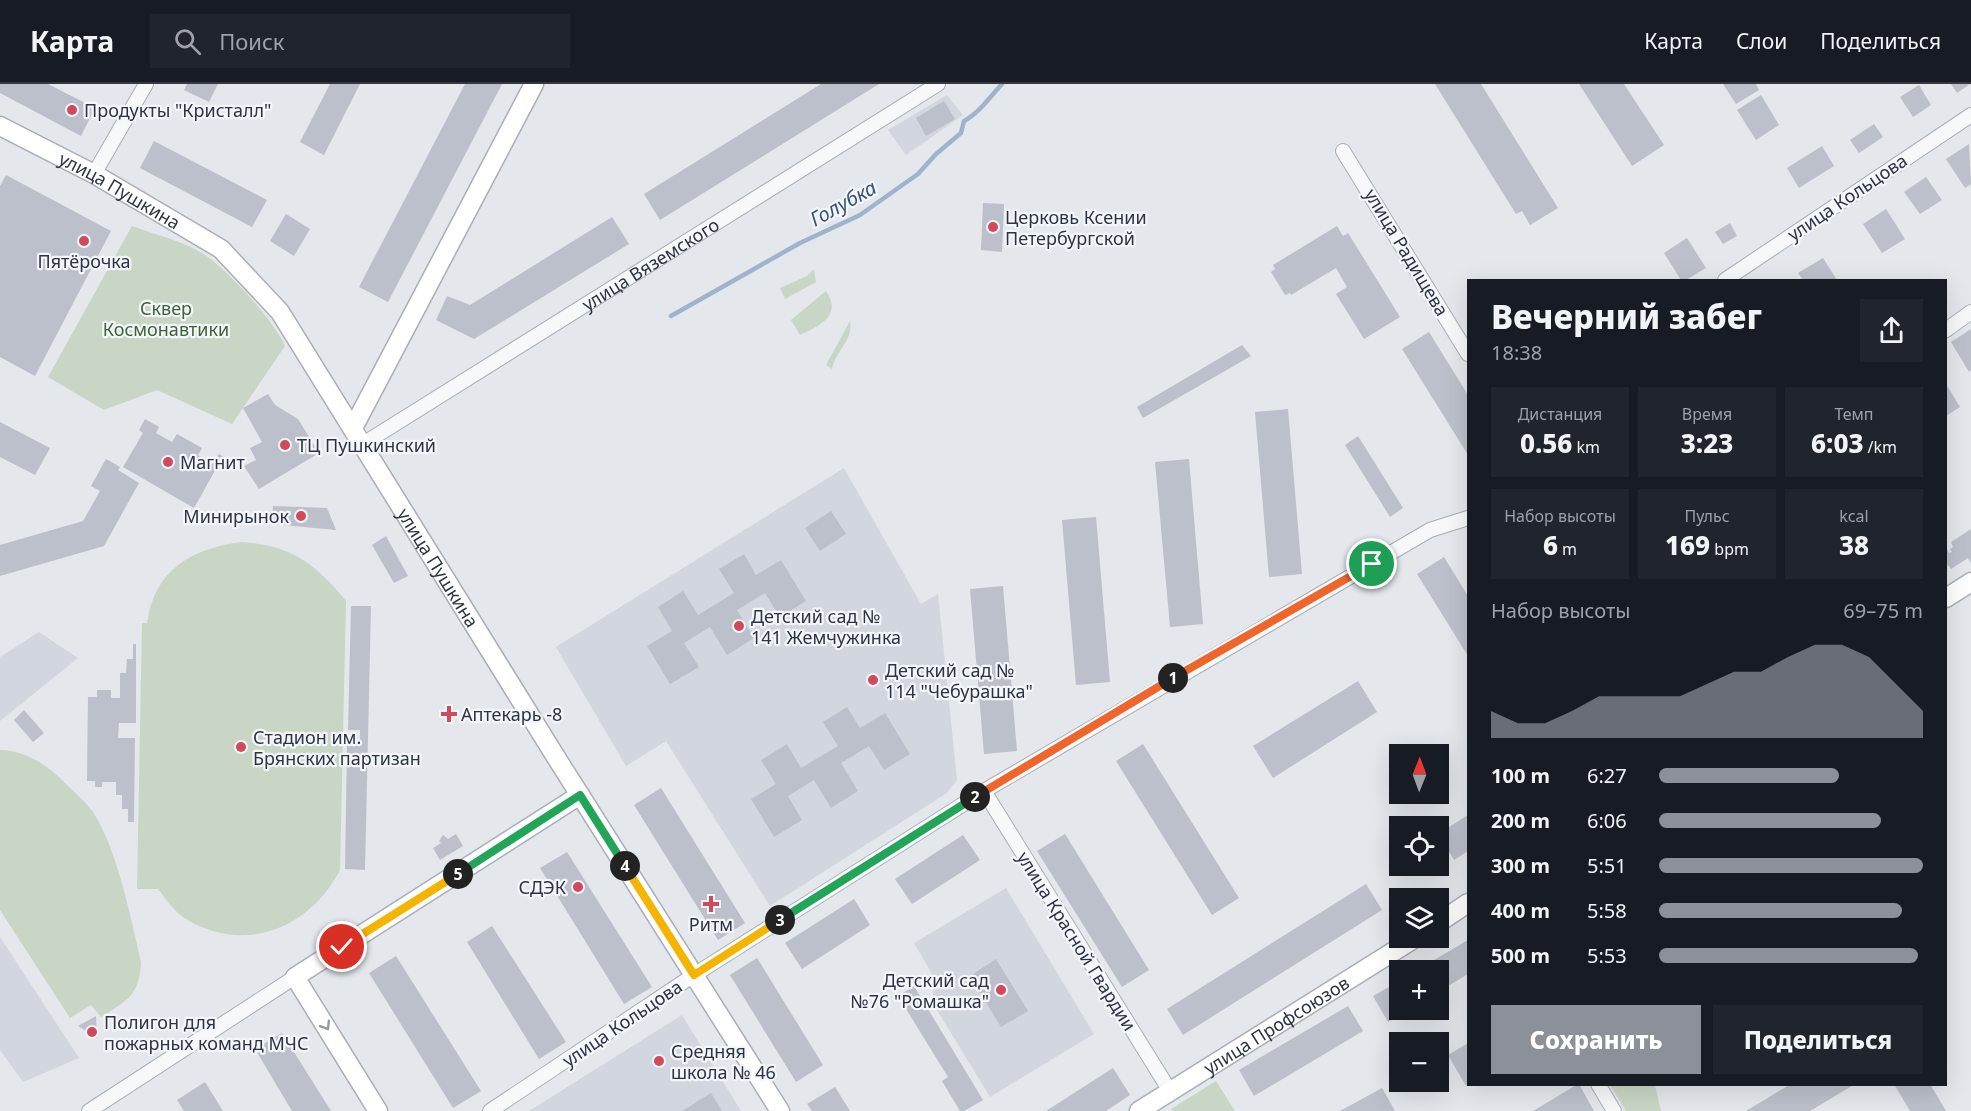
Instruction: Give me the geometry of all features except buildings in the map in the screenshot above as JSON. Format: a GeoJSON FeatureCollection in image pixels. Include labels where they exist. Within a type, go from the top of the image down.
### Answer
{"type":"FeatureCollection","features":[{"type":"Feature","properties":{"kind":"main road"},"geometry":{"type":"LineString","coordinates":[[353,428],[534,84]]}},
{"type":"Feature","properties":{"kind":"main road","name":"улица Пушкина"},"geometry":{"type":"LineString","coordinates":[[0,126],[94,174],[221,249],[280,312],[580,795],[780,1111]]}},
{"type":"Feature","properties":{"kind":"main road"},"geometry":{"type":"LineString","coordinates":[[1947,597],[1971,582]]}},
{"type":"Feature","properties":{"kind":"main road"},"geometry":{"type":"LineString","coordinates":[[378,1111],[295,976],[580,795]]}},
{"type":"Feature","properties":{"kind":"main road"},"geometry":{"type":"LineString","coordinates":[[1449,916],[1467,904]]}},
{"type":"Feature","properties":{"kind":"main road","name":"улица Профсоюзов"},"geometry":{"type":"LineString","coordinates":[[1149,1108],[1170,1091],[1399,948]]}},
{"type":"Feature","properties":{"kind":"street"},"geometry":{"type":"LineString","coordinates":[[94,174],[146,84]]}},
{"type":"Feature","properties":{"kind":"street","name":"улица Вяземского"},"geometry":{"type":"LineString","coordinates":[[363,444],[938,84]]}},
{"type":"Feature","properties":{"kind":"street","name":"улица Кольцова"},"geometry":{"type":"LineString","coordinates":[[1726,279],[1971,115]]}},
{"type":"Feature","properties":{"kind":"street","name":"улица Радищева"},"geometry":{"type":"LineString","coordinates":[[1343,151],[1467,352]]}},
{"type":"Feature","properties":{"kind":"street"},"geometry":{"type":"LineString","coordinates":[[1947,329],[1971,312]]}},
{"type":"Feature","properties":{"kind":"street","name":"улица Кольцова"},"geometry":{"type":"LineString","coordinates":[[490,1111],[694,975],[984,791],[1430,530],[1467,518]]}},
{"type":"Feature","properties":{"kind":"street","name":"улица Красной Гвардии"},"geometry":{"type":"LineString","coordinates":[[984,791],[1170,1091]]}},
{"type":"Feature","properties":{"kind":"street"},"geometry":{"type":"LineString","coordinates":[[89,1111],[295,976]]}},
{"type":"Feature","properties":{"kind":"street"},"geometry":{"type":"LineString","coordinates":[[1599,1086],[1614,1111]]}},
{"type":"Feature","properties":{"kind":"shaded area"},"geometry":{"type":"Polygon","coordinates":[[[947,95],[963,115],[906,155],[888,130],[947,95]]]}},
{"type":"Feature","properties":{"kind":"shaded area"},"geometry":{"type":"Polygon","coordinates":[[[844,468],[921,604],[938,594],[957,780],[947,793],[770,906],[666,741],[626,766],[556,647],[844,468]]]}},
{"type":"Feature","properties":{"kind":"shaded area"},"geometry":{"type":"Polygon","coordinates":[[[39,632],[78,658],[0,721],[0,657],[39,632]]]}},
{"type":"Feature","properties":{"kind":"shaded area","name":"Детский сад №76 \"Ромашка\""},"geometry":{"type":"Polygon","coordinates":[[[1006,888],[1094,1034],[990,1097],[932,1002],[935,979],[914,943],[1006,888]]]}},
{"type":"Feature","properties":{"kind":"shaded area"},"geometry":{"type":"Polygon","coordinates":[[[0,937],[79,1058],[23,1082],[0,1050],[0,937]]]}},
{"type":"Feature","properties":{"kind":"shaded area","name":"Средняя школа № 46"},"geometry":{"type":"Polygon","coordinates":[[[682,1015],[741,1111],[529,1111],[682,1015]]]}},
{"type":"Feature","properties":{"kind":"green space","name":"Сквер Космонавтики"},"geometry":{"type":"Polygon","coordinates":[[[132,226],[186,245],[212,260],[260,309],[285,346],[232,424],[157,390],[104,410],[48,377],[132,226]]]}},
{"type":"Feature","properties":{"kind":"green space"},"geometry":{"type":"Polygon","coordinates":[[[814,269],[816,282],[785,299],[780,288],[807,276],[814,269]]]}},
{"type":"Feature","properties":{"kind":"green space"},"geometry":{"type":"Polygon","coordinates":[[[826,291],[831,299],[830,313],[821,323],[800,335],[791,320],[826,291]]]}},
{"type":"Feature","properties":{"kind":"green space"},"geometry":{"type":"Polygon","coordinates":[[[850,321],[847,340],[832,369],[826,365],[850,321]]]}},
{"type":"Feature","properties":{"kind":"green space","name":"Стадион им. Брянских партизан"},"geometry":{"type":"Polygon","coordinates":[[[241,542],[274,547],[301,558],[324,576],[346,601],[340,870],[312,907],[294,920],[274,930],[253,935],[231,935],[208,930],[182,916],[158,889],[137,889],[142,623],[147,623],[151,604],[158,589],[167,575],[178,565],[206,550],[241,542]]]}},
{"type":"Feature","properties":{"kind":"green space"},"geometry":{"type":"Polygon","coordinates":[[[0,750],[27,756],[43,764],[57,776],[93,812],[109,845],[122,884],[141,962],[135,990],[125,1001],[101,1017],[91,1005],[70,1018],[0,910],[0,750]]]}},
{"type":"Feature","properties":{"kind":"green space"},"geometry":{"type":"Polygon","coordinates":[[[1216,1081],[1235,1111],[1172,1111],[1171,1109],[1216,1081]]]}},
{"type":"Feature","properties":{"kind":"green space"},"geometry":{"type":"Polygon","coordinates":[[[1611,1086],[1655,1086],[1661,1111],[1626,1111],[1611,1086]]]}},
{"type":"Feature","properties":{"kind":"waterway","name":"Голубка"},"geometry":{"type":"LineString","coordinates":[[671,316],[800,243],[860,215],[918,174],[936,154],[961,133],[964,121],[979,109],[1002,84]]}},
{"type":"Feature","properties":{"kind":"place","name":"Продукты \"Кристалл\""},"geometry":{"type":"Point","coordinates":[72,110]}},
{"type":"Feature","properties":{"kind":"place","name":"Церковь Ксении Петербургской"},"geometry":{"type":"Point","coordinates":[993,227]}},
{"type":"Feature","properties":{"kind":"place","name":"Пятёрочка"},"geometry":{"type":"Point","coordinates":[84,241]}},
{"type":"Feature","properties":{"kind":"place","name":"ТЦ Пушкинский"},"geometry":{"type":"Point","coordinates":[285,445]}},
{"type":"Feature","properties":{"kind":"place","name":"Магнит"},"geometry":{"type":"Point","coordinates":[168,462]}},
{"type":"Feature","properties":{"kind":"place","name":"Минирынок"},"geometry":{"type":"Point","coordinates":[301,516]}},
{"type":"Feature","properties":{"kind":"place","name":"Детский сад № 141 Жемчужинка"},"geometry":{"type":"Point","coordinates":[739,626]}},
{"type":"Feature","properties":{"kind":"place","name":"Детский сад № 114 \"Чебурашка\""},"geometry":{"type":"Point","coordinates":[873,680]}},
{"type":"Feature","properties":{"kind":"place","name":"Аптекарь -8"},"geometry":{"type":"Point","coordinates":[449,714]}},
{"type":"Feature","properties":{"kind":"place","name":"Стадион им. Брянских партизан"},"geometry":{"type":"Point","coordinates":[241,747]}},
{"type":"Feature","properties":{"kind":"place","name":"СДЭК"},"geometry":{"type":"Point","coordinates":[578,887]}},
{"type":"Feature","properties":{"kind":"place","name":"Ритм"},"geometry":{"type":"Point","coordinates":[711,904]}},
{"type":"Feature","properties":{"kind":"place","name":"Детский сад №76 \"Ромашка\""},"geometry":{"type":"Point","coordinates":[1001,990]}},
{"type":"Feature","properties":{"kind":"place","name":"Полигон для пожарных команд МЧС"},"geometry":{"type":"Point","coordinates":[92,1032]}},
{"type":"Feature","properties":{"kind":"place","name":"Средняя школа № 46"},"geometry":{"type":"Point","coordinates":[659,1061]}},
{"type":"Feature","properties":{"kind":"route"},"geometry":{"type":"LineString","coordinates":[[342,947],[580,795],[694,975],[984,791],[1168,681],[1372,564]]}}]}
